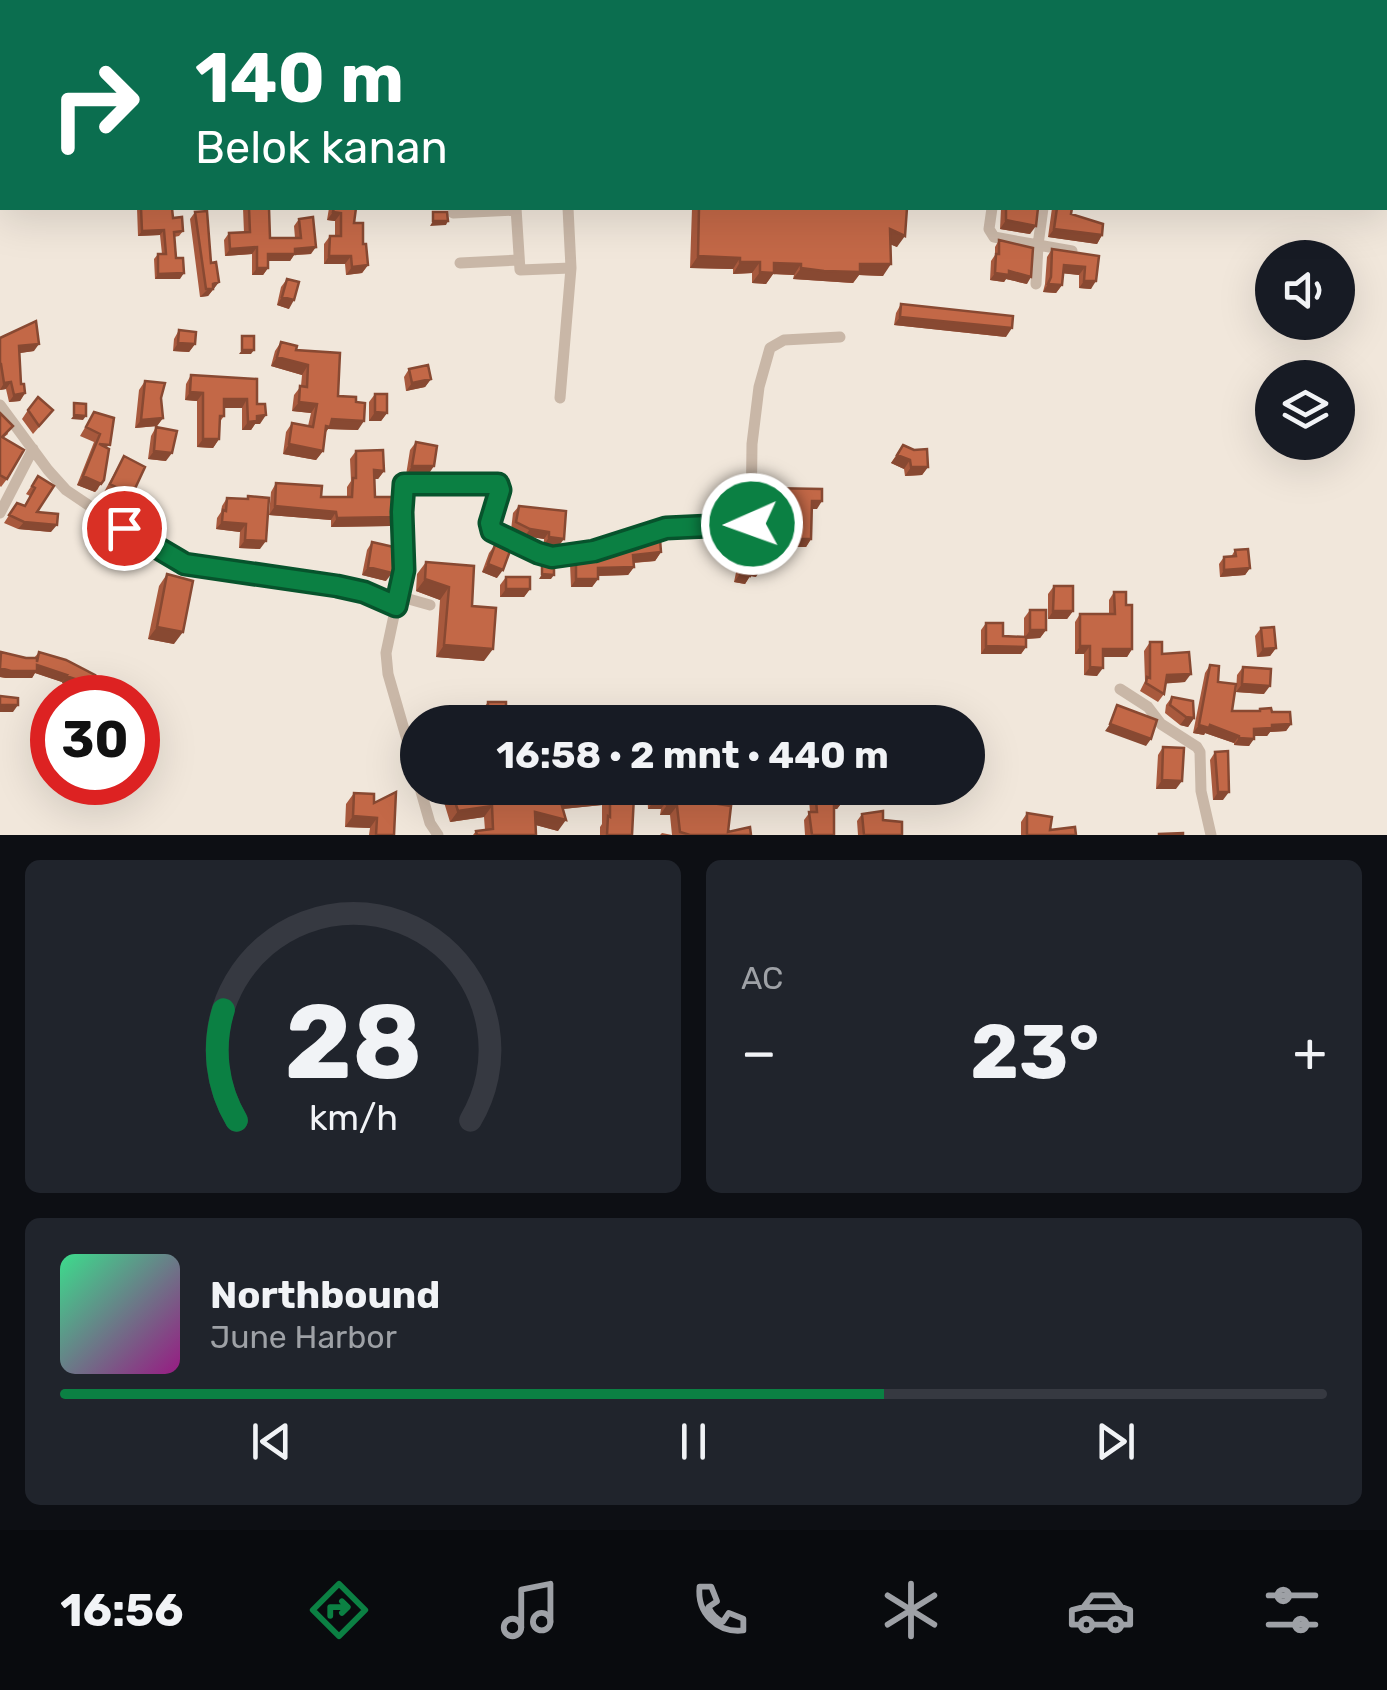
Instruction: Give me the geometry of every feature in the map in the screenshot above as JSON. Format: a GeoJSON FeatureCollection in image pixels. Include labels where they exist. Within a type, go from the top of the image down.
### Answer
{"type":"FeatureCollection","features":[{"type":"Feature","properties":{"kind":"street"},"geometry":{"type":"LineString","coordinates":[[453,214],[503,210]]}},
{"type":"Feature","properties":{"kind":"street"},"geometry":{"type":"LineString","coordinates":[[516,210],[520,270],[572,268]]}},
{"type":"Feature","properties":{"kind":"street"},"geometry":{"type":"LineString","coordinates":[[560,398],[572,268],[568,210]]}},
{"type":"Feature","properties":{"kind":"street"},"geometry":{"type":"LineString","coordinates":[[992,210],[989,229],[994,237],[1072,251]]}},
{"type":"Feature","properties":{"kind":"street"},"geometry":{"type":"LineString","coordinates":[[1036,284],[1043,210]]}},
{"type":"Feature","properties":{"kind":"street"},"geometry":{"type":"LineString","coordinates":[[460,263],[519,260]]}},
{"type":"Feature","properties":{"kind":"street"},"geometry":{"type":"LineString","coordinates":[[400,716],[386,654],[404,570],[402,487],[498,484],[492,531],[552,557],[594,551],[666,528],[751,525],[752,444],[759,387],[770,348],[784,340],[840,337]]}},
{"type":"Feature","properties":{"kind":"street"},"geometry":{"type":"LineString","coordinates":[[0,405],[66,490],[185,564],[430,604]]}},
{"type":"Feature","properties":{"kind":"street"},"geometry":{"type":"LineString","coordinates":[[0,513],[33,449]]}},
{"type":"Feature","properties":{"kind":"street"},"geometry":{"type":"LineString","coordinates":[[1120,689],[1148,707],[1161,724],[1197,747],[1202,798],[1211,835]]}},
{"type":"Feature","properties":{"kind":"street"},"geometry":{"type":"LineString","coordinates":[[425,805],[438,835]]}},
{"type":"Feature","properties":{"kind":"building"},"geometry":{"type":"Polygon","coordinates":[[[141,210],[172,210],[173,218],[182,217],[183,231],[174,232],[176,258],[183,258],[184,273],[158,274],[158,254],[166,254],[164,230],[142,231],[141,210]]]}},
{"type":"Feature","properties":{"kind":"building"},"geometry":{"type":"Polygon","coordinates":[[[249,210],[269,210],[270,238],[301,238],[299,219],[313,217],[316,247],[295,249],[295,254],[268,254],[268,268],[257,268],[257,247],[230,249],[229,233],[250,232],[249,210]]]}},
{"type":"Feature","properties":{"kind":"building"},"geometry":{"type":"Polygon","coordinates":[[[356,210],[354,223],[363,223],[368,265],[352,267],[351,256],[329,256],[330,236],[341,236],[341,213],[333,212],[356,210]]]}},
{"type":"Feature","properties":{"kind":"building"},"geometry":{"type":"Polygon","coordinates":[[[699,210],[907,210],[905,236],[890,229],[891,264],[860,264],[860,272],[774,263],[774,273],[760,272],[760,262],[698,256],[699,210]]]}},
{"type":"Feature","properties":{"kind":"building"},"geometry":{"type":"Polygon","coordinates":[[[1006,210],[1038,210],[1036,226],[1006,220],[1006,210]]]}},
{"type":"Feature","properties":{"kind":"building"},"geometry":{"type":"Polygon","coordinates":[[[1057,210],[1072,210],[1071,214],[1103,224],[1102,235],[1054,229],[1057,210]]]}},
{"type":"Feature","properties":{"kind":"building"},"geometry":{"type":"Polygon","coordinates":[[[207,211],[211,263],[216,262],[219,282],[213,284],[213,289],[206,289],[195,212],[207,211]]]}},
{"type":"Feature","properties":{"kind":"building"},"geometry":{"type":"Polygon","coordinates":[[[433,212],[447,212],[448,221],[433,221],[433,212]]]}},
{"type":"Feature","properties":{"kind":"building"},"geometry":{"type":"Polygon","coordinates":[[[999,240],[1033,248],[1031,277],[1009,271],[1009,275],[995,273],[999,240]]]}},
{"type":"Feature","properties":{"kind":"building"},"geometry":{"type":"Polygon","coordinates":[[[1052,249],[1099,256],[1096,281],[1084,281],[1085,267],[1064,265],[1062,285],[1048,284],[1052,249]]]}},
{"type":"Feature","properties":{"kind":"building"},"geometry":{"type":"Polygon","coordinates":[[[287,279],[299,282],[294,300],[282,297],[287,279]]]}},
{"type":"Feature","properties":{"kind":"building"},"geometry":{"type":"Polygon","coordinates":[[[901,304],[1013,316],[1012,328],[900,317],[901,304]]]}},
{"type":"Feature","properties":{"kind":"building"},"geometry":{"type":"Polygon","coordinates":[[[36,321],[39,344],[19,346],[25,393],[14,395],[11,382],[4,383],[0,338],[36,321]]]}},
{"type":"Feature","properties":{"kind":"building"},"geometry":{"type":"Polygon","coordinates":[[[179,330],[196,332],[195,344],[178,343],[179,330]]]}},
{"type":"Feature","properties":{"kind":"building"},"geometry":{"type":"Polygon","coordinates":[[[242,336],[254,336],[254,350],[242,350],[242,336]]]}},
{"type":"Feature","properties":{"kind":"building"},"geometry":{"type":"Polygon","coordinates":[[[281,342],[297,346],[296,350],[340,353],[338,396],[356,397],[356,402],[365,403],[364,421],[332,419],[330,427],[326,426],[323,451],[289,444],[292,423],[313,427],[317,404],[299,402],[300,386],[307,387],[308,365],[277,357],[281,342]]]}},
{"type":"Feature","properties":{"kind":"building"},"geometry":{"type":"Polygon","coordinates":[[[428,365],[431,379],[412,383],[409,369],[428,365]]]}},
{"type":"Feature","properties":{"kind":"building"},"geometry":{"type":"Polygon","coordinates":[[[191,375],[257,379],[257,404],[265,404],[266,415],[248,422],[247,399],[224,399],[219,439],[203,439],[203,393],[190,392],[191,375]]]}},
{"type":"Feature","properties":{"kind":"building"},"geometry":{"type":"Polygon","coordinates":[[[145,381],[165,383],[161,398],[163,418],[141,420],[145,381]]]}},
{"type":"Feature","properties":{"kind":"building"},"geometry":{"type":"Polygon","coordinates":[[[375,394],[387,394],[387,413],[375,412],[375,394]]]}},
{"type":"Feature","properties":{"kind":"building"},"geometry":{"type":"Polygon","coordinates":[[[38,397],[53,410],[39,426],[28,410],[38,397]]]}},
{"type":"Feature","properties":{"kind":"building"},"geometry":{"type":"Polygon","coordinates":[[[74,403],[86,404],[86,416],[74,415],[74,403]]]}},
{"type":"Feature","properties":{"kind":"building"},"geometry":{"type":"Polygon","coordinates":[[[94,412],[114,418],[110,445],[99,444],[109,449],[101,484],[83,476],[100,434],[86,427],[94,412]]]}},
{"type":"Feature","properties":{"kind":"building"},"geometry":{"type":"Polygon","coordinates":[[[0,413],[13,426],[2,437],[24,450],[7,479],[0,475],[0,413]]]}},
{"type":"Feature","properties":{"kind":"building"},"geometry":{"type":"Polygon","coordinates":[[[156,427],[177,431],[172,453],[154,451],[156,427]]]}},
{"type":"Feature","properties":{"kind":"building"},"geometry":{"type":"Polygon","coordinates":[[[416,442],[437,446],[434,466],[412,466],[416,442]]]}},
{"type":"Feature","properties":{"kind":"building"},"geometry":{"type":"Polygon","coordinates":[[[903,445],[914,450],[927,449],[928,467],[911,467],[910,460],[897,455],[903,445]]]}},
{"type":"Feature","properties":{"kind":"building"},"geometry":{"type":"Polygon","coordinates":[[[383,450],[384,471],[374,470],[375,497],[396,497],[396,517],[337,518],[336,512],[275,506],[276,483],[322,486],[321,497],[352,497],[356,451],[383,450]]]}},
{"type":"Feature","properties":{"kind":"building"},"geometry":{"type":"Polygon","coordinates":[[[124,456],[145,467],[132,495],[110,484],[124,456]]]}},
{"type":"Feature","properties":{"kind":"building"},"geometry":{"type":"Polygon","coordinates":[[[38,476],[54,486],[37,512],[58,514],[57,525],[24,522],[9,515],[17,503],[25,506],[38,476]]]}},
{"type":"Feature","properties":{"kind":"building"},"geometry":{"type":"Polygon","coordinates":[[[766,488],[822,489],[822,501],[812,501],[811,539],[783,539],[784,507],[766,505],[766,488]]]}},
{"type":"Feature","properties":{"kind":"building"},"geometry":{"type":"Polygon","coordinates":[[[227,498],[269,498],[266,541],[245,540],[246,524],[222,522],[227,498]]]}},
{"type":"Feature","properties":{"kind":"building"},"geometry":{"type":"Polygon","coordinates":[[[519,506],[566,511],[564,539],[549,537],[549,532],[516,522],[519,506]]]}},
{"type":"Feature","properties":{"kind":"building"},"geometry":{"type":"Polygon","coordinates":[[[723,527],[741,527],[741,543],[729,543],[729,531],[723,531],[723,527]]]}},
{"type":"Feature","properties":{"kind":"building"},"geometry":{"type":"Polygon","coordinates":[[[660,539],[661,552],[633,555],[634,567],[598,568],[598,579],[576,579],[576,556],[660,539]]]}},
{"type":"Feature","properties":{"kind":"building"},"geometry":{"type":"Polygon","coordinates":[[[372,542],[398,548],[392,573],[368,567],[372,542]]]}},
{"type":"Feature","properties":{"kind":"building"},"geometry":{"type":"Polygon","coordinates":[[[495,545],[510,551],[503,570],[488,564],[495,545]]]}},
{"type":"Feature","properties":{"kind":"building"},"geometry":{"type":"Polygon","coordinates":[[[746,545],[766,550],[761,569],[752,567],[750,576],[740,574],[746,545]]]}},
{"type":"Feature","properties":{"kind":"building"},"geometry":{"type":"Polygon","coordinates":[[[1248,549],[1250,568],[1224,570],[1224,557],[1236,556],[1235,550],[1248,549]]]}},
{"type":"Feature","properties":{"kind":"building"},"geometry":{"type":"Polygon","coordinates":[[[545,560],[554,562],[554,575],[542,574],[545,560]]]}},
{"type":"Feature","properties":{"kind":"building"},"geometry":{"type":"Polygon","coordinates":[[[426,562],[474,566],[472,606],[496,608],[493,649],[444,645],[449,587],[425,579],[426,562]]]}},
{"type":"Feature","properties":{"kind":"building"},"geometry":{"type":"Polygon","coordinates":[[[167,574],[193,581],[183,632],[157,627],[167,574]]]}},
{"type":"Feature","properties":{"kind":"building"},"geometry":{"type":"Polygon","coordinates":[[[506,577],[530,577],[530,589],[506,589],[506,577]]]}},
{"type":"Feature","properties":{"kind":"building"},"geometry":{"type":"Polygon","coordinates":[[[1054,586],[1073,586],[1073,611],[1053,611],[1054,586]]]}},
{"type":"Feature","properties":{"kind":"building"},"geometry":{"type":"Polygon","coordinates":[[[1114,592],[1126,592],[1126,605],[1132,605],[1132,649],[1103,649],[1103,668],[1090,667],[1090,646],[1080,646],[1080,614],[1115,614],[1114,592]]]}},
{"type":"Feature","properties":{"kind":"building"},"geometry":{"type":"Polygon","coordinates":[[[1030,610],[1046,610],[1046,630],[1030,630],[1030,610]]]}},
{"type":"Feature","properties":{"kind":"building"},"geometry":{"type":"Polygon","coordinates":[[[986,623],[1003,623],[1003,636],[1026,637],[1026,647],[986,646],[986,623]]]}},
{"type":"Feature","properties":{"kind":"building"},"geometry":{"type":"Polygon","coordinates":[[[1274,627],[1276,648],[1263,649],[1261,628],[1274,627]]]}},
{"type":"Feature","properties":{"kind":"building"},"geometry":{"type":"Polygon","coordinates":[[[1150,642],[1162,642],[1162,654],[1189,652],[1191,674],[1167,675],[1164,694],[1146,683],[1150,678],[1150,642]]]}},
{"type":"Feature","properties":{"kind":"building"},"geometry":{"type":"Polygon","coordinates":[[[1,652],[37,658],[37,662],[39,652],[95,675],[67,675],[37,665],[37,671],[0,668],[1,652]]]}},
{"type":"Feature","properties":{"kind":"building"},"geometry":{"type":"Polygon","coordinates":[[[1210,665],[1219,666],[1218,682],[1236,684],[1232,711],[1271,708],[1272,712],[1290,712],[1291,724],[1254,729],[1254,739],[1199,725],[1210,665]]]}},
{"type":"Feature","properties":{"kind":"building"},"geometry":{"type":"Polygon","coordinates":[[[1243,667],[1271,669],[1270,686],[1242,684],[1243,667]]]}},
{"type":"Feature","properties":{"kind":"building"},"geometry":{"type":"Polygon","coordinates":[[[0,696],[18,698],[18,705],[0,705],[0,696]]]}},
{"type":"Feature","properties":{"kind":"building"},"geometry":{"type":"Polygon","coordinates":[[[1172,697],[1193,701],[1194,718],[1170,705],[1172,697]]]}},
{"type":"Feature","properties":{"kind":"building"},"geometry":{"type":"Polygon","coordinates":[[[1117,705],[1157,720],[1151,739],[1110,724],[1117,705]]]}},
{"type":"Feature","properties":{"kind":"building"},"geometry":{"type":"Polygon","coordinates":[[[1163,747],[1184,748],[1182,781],[1162,780],[1163,747]]]}},
{"type":"Feature","properties":{"kind":"building"},"geometry":{"type":"Polygon","coordinates":[[[1228,751],[1229,792],[1218,792],[1215,752],[1228,751]]]}},
{"type":"Feature","properties":{"kind":"building"},"geometry":{"type":"Polygon","coordinates":[[[396,792],[394,835],[376,835],[377,818],[353,816],[354,793],[374,794],[374,803],[396,792]]]}},
{"type":"Feature","properties":{"kind":"building"},"geometry":{"type":"Polygon","coordinates":[[[456,805],[562,805],[566,820],[535,812],[536,835],[477,835],[476,831],[493,829],[492,806],[458,811],[456,805]]]}},
{"type":"Feature","properties":{"kind":"building"},"geometry":{"type":"Polygon","coordinates":[[[610,805],[634,805],[632,835],[607,835],[610,805]]]}},
{"type":"Feature","properties":{"kind":"building"},"geometry":{"type":"Polygon","coordinates":[[[667,805],[731,806],[728,832],[750,827],[751,835],[680,832],[677,806],[667,805]]]}},
{"type":"Feature","properties":{"kind":"building"},"geometry":{"type":"Polygon","coordinates":[[[816,805],[834,805],[834,835],[812,835],[809,812],[817,812],[816,805]]]}},
{"type":"Feature","properties":{"kind":"building"},"geometry":{"type":"Polygon","coordinates":[[[883,811],[883,820],[902,822],[902,835],[864,835],[862,814],[883,811]]]}},
{"type":"Feature","properties":{"kind":"building"},"geometry":{"type":"Polygon","coordinates":[[[1027,813],[1052,817],[1050,830],[1075,827],[1076,835],[1027,835],[1027,813]]]}},
{"type":"Feature","properties":{"kind":"route"},"geometry":{"type":"LineString","coordinates":[[124,528],[185,564],[337,586],[396,606],[404,570],[404,484],[498,484],[492,531],[552,557],[594,551],[666,528],[752,524]]}}]}
